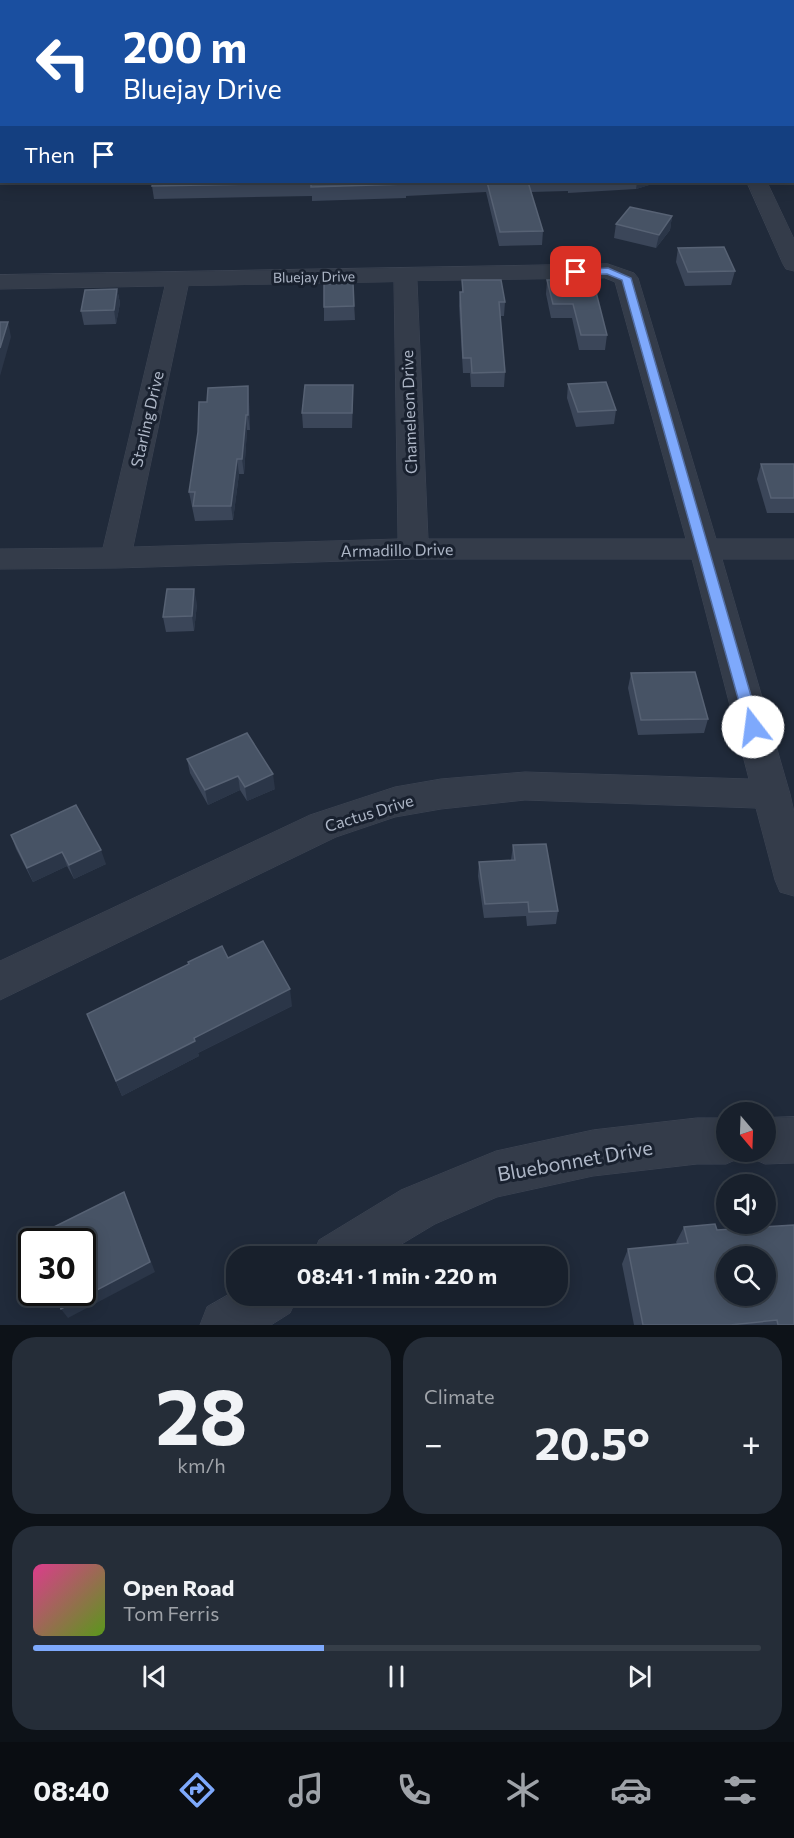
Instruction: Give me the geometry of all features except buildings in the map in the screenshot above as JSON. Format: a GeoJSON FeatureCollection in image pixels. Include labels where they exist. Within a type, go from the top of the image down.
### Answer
{"type":"FeatureCollection","features":[{"type":"Feature","properties":{"kind":"street"},"geometry":{"type":"LineString","coordinates":[[757,183],[794,264]]}},
{"type":"Feature","properties":{"kind":"street","name":"Bluejay Drive"},"geometry":{"type":"LineString","coordinates":[[0,282],[608,271],[626,278],[704,548]]}},
{"type":"Feature","properties":{"kind":"street","name":"Chameleon Drive"},"geometry":{"type":"LineString","coordinates":[[405,275],[413,549]]}},
{"type":"Feature","properties":{"kind":"street","name":"Starling Drive"},"geometry":{"type":"LineString","coordinates":[[116,558],[178,280]]}},
{"type":"Feature","properties":{"kind":"street"},"geometry":{"type":"LineString","coordinates":[[704,548],[794,880]]}},
{"type":"Feature","properties":{"kind":"street","name":"Armadillo Drive"},"geometry":{"type":"LineString","coordinates":[[0,559],[116,558],[413,549],[794,549]]}},
{"type":"Feature","properties":{"kind":"street","name":"Cactus Drive"},"geometry":{"type":"LineString","coordinates":[[0,981],[323,826],[395,802],[441,794],[525,786],[772,794]]}},
{"type":"Feature","properties":{"kind":"street"},"geometry":{"type":"LineString","coordinates":[[776,1141],[794,1140]]}},
{"type":"Feature","properties":{"kind":"street","name":"Bluebonnet Drive"},"geometry":{"type":"LineString","coordinates":[[354,1246],[418,1207],[496,1174],[593,1154],[697,1141],[716,1141]]}},
{"type":"Feature","properties":{"kind":"street"},"geometry":{"type":"LineString","coordinates":[[225,1325],[256,1306]]}},
{"type":"Feature","properties":{"kind":"route"},"geometry":{"type":"LineString","coordinates":[[576,272],[608,271],[626,278],[753,727]]}}]}
